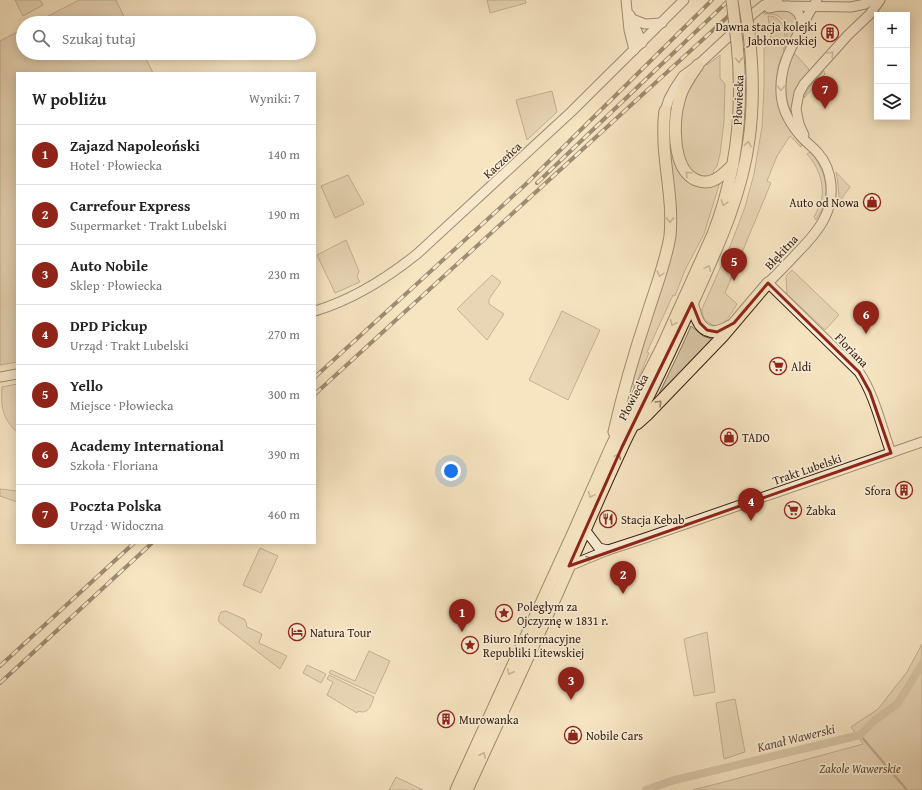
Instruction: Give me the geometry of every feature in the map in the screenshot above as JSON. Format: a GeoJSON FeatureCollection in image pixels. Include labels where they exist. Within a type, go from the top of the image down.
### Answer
{"type":"FeatureCollection","features":[{"type":"Feature","properties":{"kind":"main road","name":"Płowiecka"},"geometry":{"type":"LineString","coordinates":[[456,790],[606,459],[662,346],[713,234],[726,197],[733,165],[740,98],[739,63],[732,0]]}},
{"type":"Feature","properties":{"kind":"main road","name":"Płowiecka"},"geometry":{"type":"LineString","coordinates":[[467,790],[586,531],[630,430],[659,376],[729,220],[740,185],[750,132],[752,69],[744,0]]}},
{"type":"Feature","properties":{"kind":"main road"},"geometry":{"type":"LineString","coordinates":[[698,65],[685,85],[678,106],[676,131],[679,159],[687,174],[697,181],[704,182],[713,180],[733,165]]}},
{"type":"Feature","properties":{"kind":"main road"},"geometry":{"type":"LineString","coordinates":[[612,447],[618,415],[665,258],[670,236],[671,219],[663,130],[665,111]]}},
{"type":"Feature","properties":{"kind":"main road"},"geometry":{"type":"LineString","coordinates":[[630,430],[647,415],[697,364],[768,284]]}},
{"type":"Feature","properties":{"kind":"main road"},"geometry":{"type":"LineString","coordinates":[[692,303],[697,319],[707,330],[717,332],[734,324]]}},
{"type":"Feature","properties":{"kind":"street"},"geometry":{"type":"LineString","coordinates":[[626,0],[630,15],[642,43]]}},
{"type":"Feature","properties":{"kind":"street","name":"Kaczeńca"},"geometry":{"type":"LineString","coordinates":[[316,311],[357,293],[389,274],[417,254],[571,112],[684,0]]}},
{"type":"Feature","properties":{"kind":"street"},"geometry":{"type":"LineString","coordinates":[[665,111],[669,99],[683,76],[698,65],[764,5],[778,0]]}},
{"type":"Feature","properties":{"kind":"street"},"geometry":{"type":"LineString","coordinates":[[754,13],[772,7],[815,3],[851,7],[858,3],[865,4],[871,0]]}},
{"type":"Feature","properties":{"kind":"street"},"geometry":{"type":"LineString","coordinates":[[807,141],[799,124],[796,109],[799,94],[804,84],[848,35],[870,14],[880,0]]}},
{"type":"Feature","properties":{"kind":"street","name":"Błękitna"},"geometry":{"type":"LineString","coordinates":[[768,284],[812,237],[826,216],[829,206],[831,192],[829,173],[819,154],[800,136],[788,117],[782,102],[781,88],[782,74],[790,50],[815,3]]}},
{"type":"Feature","properties":{"kind":"street"},"geometry":{"type":"LineString","coordinates":[[848,35],[859,18],[860,12],[858,3]]}},
{"type":"Feature","properties":{"kind":"street"},"geometry":{"type":"LineString","coordinates":[[786,6],[794,8],[798,12],[803,26]]}},
{"type":"Feature","properties":{"kind":"street"},"geometry":{"type":"LineString","coordinates":[[630,15],[645,24],[662,23]]}},
{"type":"Feature","properties":{"kind":"street"},"geometry":{"type":"LineString","coordinates":[[630,15],[629,30],[634,50]]}},
{"type":"Feature","properties":{"kind":"street","name":"Floriana"},"geometry":{"type":"LineString","coordinates":[[768,284],[859,372],[870,392],[890,453]]}},
{"type":"Feature","properties":{"kind":"street"},"geometry":{"type":"LineString","coordinates":[[0,377],[16,374]]}},
{"type":"Feature","properties":{"kind":"street","name":"Trakt Lubelski"},"geometry":{"type":"LineString","coordinates":[[570,566],[608,550],[922,442]]}},
{"type":"Feature","properties":{"kind":"street"},"geometry":{"type":"LineString","coordinates":[[586,531],[599,548],[608,550]]}},
{"type":"Feature","properties":{"kind":"highlighted area"},"geometry":{"type":"Polygon","coordinates":[[[768,283],[859,372],[870,392],[891,453],[569,566],[622,447],[692,303],[700,323],[707,330],[717,332],[734,323],[768,283]]]}},
{"type":"Feature","properties":{"kind":"green space"},"geometry":{"type":"Polygon","coordinates":[[[15,0],[40,0],[43,5],[23,16],[15,0]]]}},
{"type":"Feature","properties":{"kind":"green space"},"geometry":{"type":"Polygon","coordinates":[[[79,0],[116,0],[124,16],[48,16],[79,0]]]}},
{"type":"Feature","properties":{"kind":"green space"},"geometry":{"type":"Polygon","coordinates":[[[487,0],[525,0],[526,3],[490,13],[487,0]]]}},
{"type":"Feature","properties":{"kind":"green space"},"geometry":{"type":"Polygon","coordinates":[[[779,8],[793,12],[798,22],[798,27],[788,45],[786,27],[781,18],[777,15],[764,14],[764,12],[779,8]]]}},
{"type":"Feature","properties":{"kind":"green space"},"geometry":{"type":"Polygon","coordinates":[[[768,16],[775,17],[780,21],[786,41],[783,50],[785,52],[781,57],[776,82],[778,104],[787,124],[802,144],[801,147],[790,136],[777,156],[767,181],[771,183],[725,293],[737,304],[726,321],[722,324],[714,325],[707,322],[703,315],[702,309],[731,244],[745,207],[754,174],[762,127],[764,49],[771,41],[768,16]]]}},
{"type":"Feature","properties":{"kind":"green space"},"geometry":{"type":"Polygon","coordinates":[[[16,33],[16,60],[146,60],[152,72],[16,72],[16,362],[0,365],[0,41],[16,33]]]}},
{"type":"Feature","properties":{"kind":"green space"},"geometry":{"type":"Polygon","coordinates":[[[791,54],[795,54],[809,71],[796,90],[792,112],[786,98],[786,76],[791,54]]]}},
{"type":"Feature","properties":{"kind":"green space"},"geometry":{"type":"Polygon","coordinates":[[[720,55],[720,78],[725,84],[724,121],[720,154],[717,166],[713,171],[714,174],[707,177],[702,177],[689,169],[682,149],[681,121],[684,97],[687,88],[696,75],[706,64],[707,65],[720,55]]]}},
{"type":"Feature","properties":{"kind":"green space"},"geometry":{"type":"Polygon","coordinates":[[[824,71],[825,74],[804,98],[810,86],[824,71]]]}},
{"type":"Feature","properties":{"kind":"green space"},"geometry":{"type":"Polygon","coordinates":[[[552,91],[557,112],[527,140],[516,100],[552,91]]]}},
{"type":"Feature","properties":{"kind":"green space"},"geometry":{"type":"Polygon","coordinates":[[[674,98],[675,161],[678,172],[692,184],[720,182],[704,234],[685,270],[675,296],[673,295],[647,352],[649,353],[634,388],[634,378],[670,256],[667,139],[668,116],[674,98]]]}},
{"type":"Feature","properties":{"kind":"green space"},"geometry":{"type":"Polygon","coordinates":[[[810,152],[819,164],[826,186],[823,208],[816,220],[814,217],[821,200],[822,185],[817,168],[807,154],[810,152]]]}},
{"type":"Feature","properties":{"kind":"green space"},"geometry":{"type":"Polygon","coordinates":[[[836,172],[850,187],[841,199],[839,197],[836,172]]]}},
{"type":"Feature","properties":{"kind":"green space"},"geometry":{"type":"Polygon","coordinates":[[[348,175],[364,204],[335,218],[321,186],[348,175]]]}},
{"type":"Feature","properties":{"kind":"green space"},"geometry":{"type":"Polygon","coordinates":[[[346,240],[359,271],[357,277],[360,282],[335,293],[317,255],[346,240]]]}},
{"type":"Feature","properties":{"kind":"green space"},"geometry":{"type":"Polygon","coordinates":[[[792,270],[839,315],[825,330],[787,294],[786,276],[792,270]]]}},
{"type":"Feature","properties":{"kind":"green space"},"geometry":{"type":"Polygon","coordinates":[[[492,275],[501,282],[489,299],[489,304],[504,314],[487,340],[457,309],[492,275]]]}},
{"type":"Feature","properties":{"kind":"green space"},"geometry":{"type":"Polygon","coordinates":[[[562,311],[600,330],[568,400],[529,380],[562,311]]]}},
{"type":"Feature","properties":{"kind":"green space"},"geometry":{"type":"Polygon","coordinates":[[[691,326],[703,336],[714,340],[658,396],[683,344],[691,326]]]}},
{"type":"Feature","properties":{"kind":"green space"},"geometry":{"type":"Polygon","coordinates":[[[16,384],[16,431],[5,417],[2,406],[2,387],[16,384]]]}},
{"type":"Feature","properties":{"kind":"green space"},"geometry":{"type":"Polygon","coordinates":[[[0,489],[16,491],[16,502],[0,496],[0,489]]]}},
{"type":"Feature","properties":{"kind":"green space"},"geometry":{"type":"Polygon","coordinates":[[[260,548],[278,556],[261,593],[243,585],[260,548]]]}},
{"type":"Feature","properties":{"kind":"green space"},"geometry":{"type":"Polygon","coordinates":[[[226,611],[244,619],[247,627],[262,634],[259,643],[287,656],[280,669],[219,622],[221,612],[226,611]]]}},
{"type":"Feature","properties":{"kind":"green space"},"geometry":{"type":"Polygon","coordinates":[[[707,632],[715,692],[694,696],[684,639],[707,632]]]}},
{"type":"Feature","properties":{"kind":"green space","name":"Zakole Wawerskie"},"geometry":{"type":"Polygon","coordinates":[[[922,644],[922,790],[693,790],[863,744],[851,727],[878,709],[907,672],[922,644]]]}},
{"type":"Feature","properties":{"kind":"green space"},"geometry":{"type":"Polygon","coordinates":[[[369,651],[390,661],[375,694],[329,673],[331,670],[355,681],[369,651]]]}},
{"type":"Feature","properties":{"kind":"green space"},"geometry":{"type":"Polygon","coordinates":[[[307,665],[326,674],[321,683],[303,673],[307,665]]]}},
{"type":"Feature","properties":{"kind":"green space"},"geometry":{"type":"Polygon","coordinates":[[[329,675],[374,697],[369,708],[365,712],[358,711],[357,713],[327,695],[333,682],[327,679],[329,675]]]}},
{"type":"Feature","properties":{"kind":"green space"},"geometry":{"type":"Polygon","coordinates":[[[735,699],[745,752],[724,759],[716,703],[735,699]]]}},
{"type":"Feature","properties":{"kind":"green space"},"geometry":{"type":"Polygon","coordinates":[[[396,777],[423,790],[389,790],[396,777]]]}},
{"type":"Feature","properties":{"kind":"waterway","name":"Kanał Wawerski"},"geometry":{"type":"LineString","coordinates":[[646,790],[671,781],[860,735],[874,721],[897,704],[922,664]]}},
{"type":"Feature","properties":{"kind":"waterway"},"geometry":{"type":"LineString","coordinates":[[860,735],[907,790]]}},
{"type":"Feature","properties":{"kind":"railway"},"geometry":{"type":"LineString","coordinates":[[316,376],[525,185],[712,0]]}},
{"type":"Feature","properties":{"kind":"railway"},"geometry":{"type":"LineString","coordinates":[[537,183],[729,0]]}},
{"type":"Feature","properties":{"kind":"railway"},"geometry":{"type":"LineString","coordinates":[[316,393],[746,0]]}},
{"type":"Feature","properties":{"kind":"railway"},"geometry":{"type":"LineString","coordinates":[[0,666],[133,544]]}},
{"type":"Feature","properties":{"kind":"railway"},"geometry":{"type":"LineString","coordinates":[[0,683],[151,544]]}},
{"type":"Feature","properties":{"kind":"place","name":"Dawna stacja kolejki Jabłonowskiej"},"geometry":{"type":"Point","coordinates":[830,33]}},
{"type":"Feature","properties":{"kind":"place","name":"Poczta Polska"},"geometry":{"type":"Point","coordinates":[825,109]}},
{"type":"Feature","properties":{"kind":"place","name":"Auto od Nowa"},"geometry":{"type":"Point","coordinates":[872,202]}},
{"type":"Feature","properties":{"kind":"place","name":"Yello"},"geometry":{"type":"Point","coordinates":[734,281]}},
{"type":"Feature","properties":{"kind":"place","name":"Academy International"},"geometry":{"type":"Point","coordinates":[866,334]}},
{"type":"Feature","properties":{"kind":"place","name":"Aldi"},"geometry":{"type":"Point","coordinates":[778,366]}},
{"type":"Feature","properties":{"kind":"place","name":"TADO"},"geometry":{"type":"Point","coordinates":[729,437]}},
{"type":"Feature","properties":{"kind":"place","name":"Sfora"},"geometry":{"type":"Point","coordinates":[904,490]}},
{"type":"Feature","properties":{"kind":"place","name":"Żabka"},"geometry":{"type":"Point","coordinates":[793,510]}},
{"type":"Feature","properties":{"kind":"place","name":"Stacja Kebab"},"geometry":{"type":"Point","coordinates":[608,519]}},
{"type":"Feature","properties":{"kind":"place","name":"DPD Pickup"},"geometry":{"type":"Point","coordinates":[751,521]}},
{"type":"Feature","properties":{"kind":"place","name":"Carrefour Express"},"geometry":{"type":"Point","coordinates":[623,594]}},
{"type":"Feature","properties":{"kind":"place","name":"Poległym za Ojczyznę w 1831 r."},"geometry":{"type":"Point","coordinates":[504,613]}},
{"type":"Feature","properties":{"kind":"place","name":"Natura Tour"},"geometry":{"type":"Point","coordinates":[297,632]}},
{"type":"Feature","properties":{"kind":"place","name":"Zajazd Napoleoński"},"geometry":{"type":"Point","coordinates":[462,632]}},
{"type":"Feature","properties":{"kind":"place","name":"Biuro Informacyjne Republiki Litewskiej"},"geometry":{"type":"Point","coordinates":[470,645]}},
{"type":"Feature","properties":{"kind":"place","name":"Auto Nobile"},"geometry":{"type":"Point","coordinates":[571,700]}},
{"type":"Feature","properties":{"kind":"place","name":"Murowanka"},"geometry":{"type":"Point","coordinates":[446,719]}},
{"type":"Feature","properties":{"kind":"place","name":"Nobile Cars"},"geometry":{"type":"Point","coordinates":[573,735]}}]}
